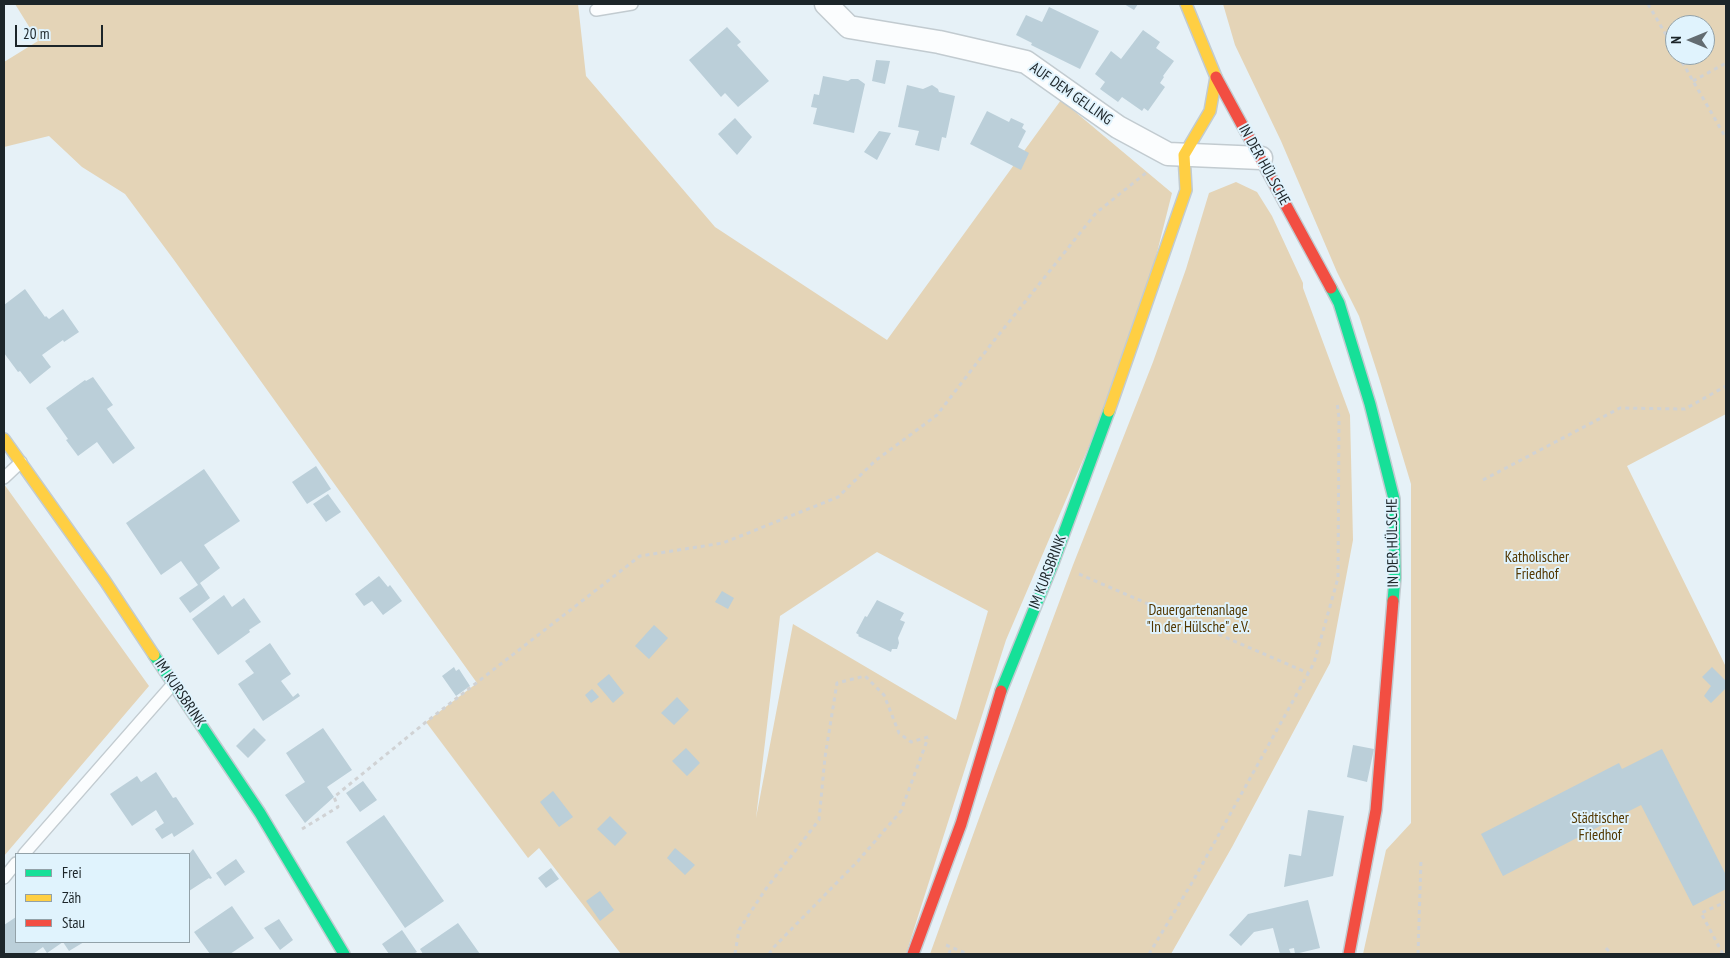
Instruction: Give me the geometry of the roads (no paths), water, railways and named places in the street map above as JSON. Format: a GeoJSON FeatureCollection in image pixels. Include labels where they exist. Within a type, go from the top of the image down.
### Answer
{"type":"FeatureCollection","features":[{"type":"Feature","properties":{"kind":"street","name":"AUF DEM GELLING"},"geometry":{"type":"LineString","coordinates":[[826,4],[849,27],[939,42],[1026,62],[1118,127],[1176,154],[1261,158]]}},
{"type":"Feature","properties":{"kind":"street","name":"IN DER HÜLSCHE"},"geometry":{"type":"LineString","coordinates":[[1186,4],[1216,78],[1339,302],[1370,404],[1394,499],[1396,578],[1376,810],[1349,954]]}},
{"type":"Feature","properties":{"kind":"street"},"geometry":{"type":"LineString","coordinates":[[1176,154],[1210,111],[1216,78]]}},
{"type":"Feature","properties":{"kind":"street","name":"IM KURSBRINK"},"geometry":{"type":"LineString","coordinates":[[913,954],[962,824],[1003,686],[1052,563],[1136,336],[1186,190],[1176,154]]}},
{"type":"Feature","properties":{"kind":"street","name":"IM KURSBRINK"},"geometry":{"type":"LineString","coordinates":[[4,439],[105,581],[260,813],[344,954]]}},
{"type":"Feature","properties":{"kind":"lane"},"geometry":{"type":"LineString","coordinates":[[596,10],[632,4]]}},
{"type":"Feature","properties":{"kind":"lane"},"geometry":{"type":"LineString","coordinates":[[4,478],[21,462]]}},
{"type":"Feature","properties":{"kind":"lane"},"geometry":{"type":"LineString","coordinates":[[25,853],[174,684]]}},
{"type":"Feature","properties":{"kind":"lane"},"geometry":{"type":"LineString","coordinates":[[4,878],[15,864]]}},
{"type":"Feature","properties":{"kind":"park label","name":"Katholischer Friedhof"},"geometry":{"type":"Point","coordinates":[1537,566]}},
{"type":"Feature","properties":{"kind":"park label","name":"Dauergartenanlage \"In der Hülsche\" e.V."},"geometry":{"type":"Point","coordinates":[1198,620]}},
{"type":"Feature","properties":{"kind":"park label","name":"Städtischer Friedhof"},"geometry":{"type":"Point","coordinates":[1600,828]}}]}
